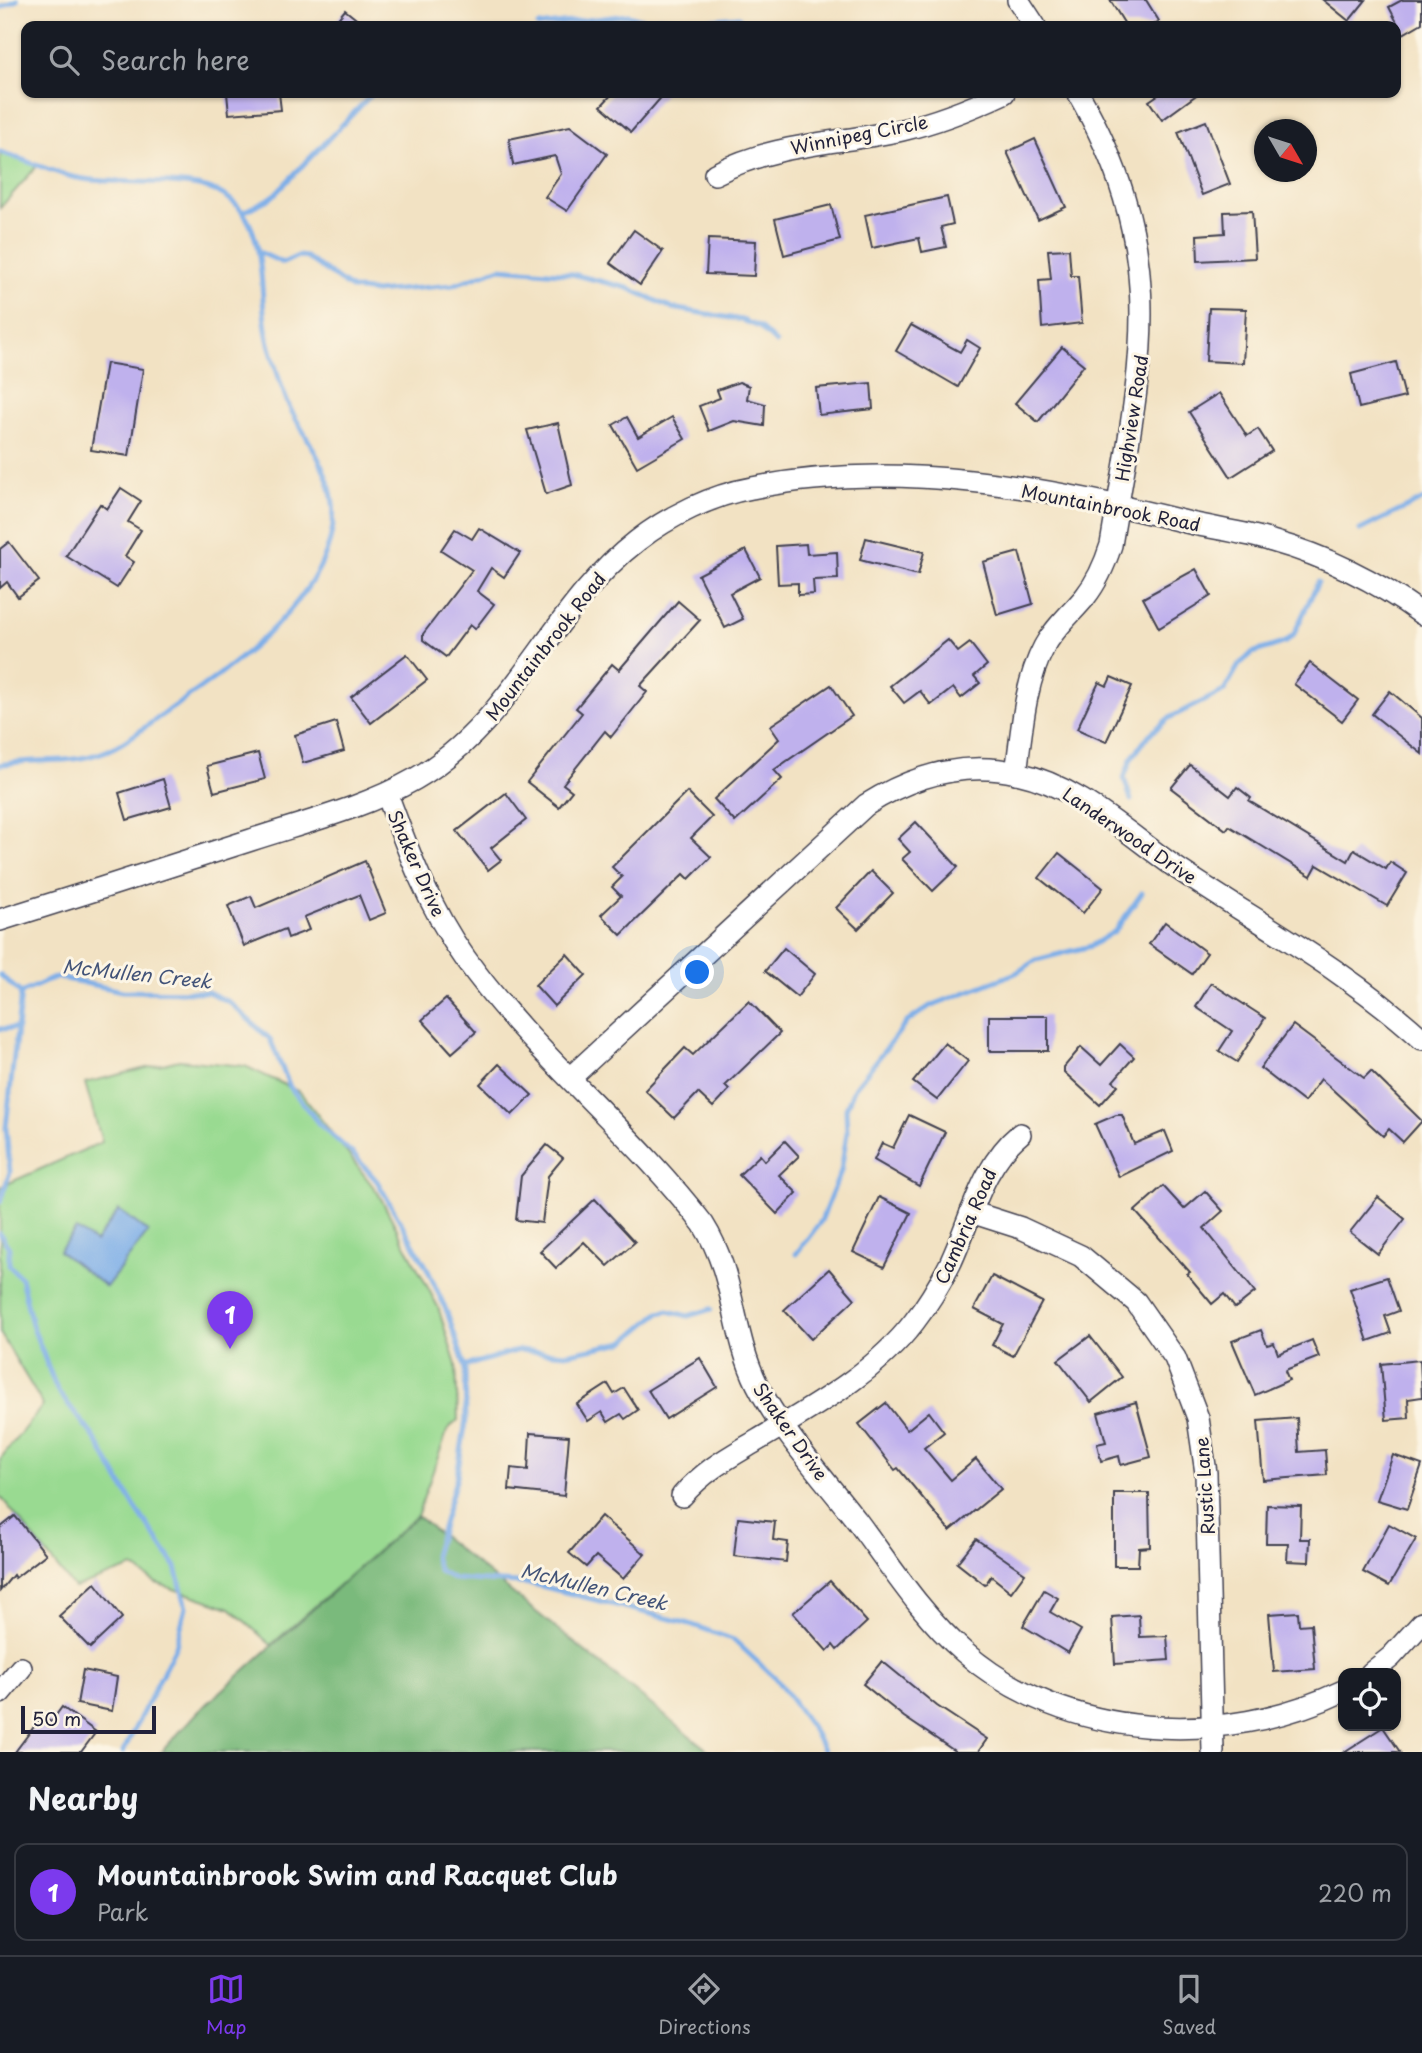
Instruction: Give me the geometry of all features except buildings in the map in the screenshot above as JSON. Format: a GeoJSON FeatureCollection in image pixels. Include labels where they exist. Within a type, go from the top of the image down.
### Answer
{"type":"FeatureCollection","features":[{"type":"Feature","properties":{"kind":"street"},"geometry":{"type":"LineString","coordinates":[[1018,0],[1032,21]]}},
{"type":"Feature","properties":{"kind":"street","name":"Winnipeg Circle"},"geometry":{"type":"LineString","coordinates":[[715,174],[740,161],[780,149],[915,127],[991,98]]}},
{"type":"Feature","properties":{"kind":"street","name":"Highview Road"},"geometry":{"type":"LineString","coordinates":[[1016,772],[1033,672],[1044,647],[1059,624],[1085,597],[1099,575],[1111,545],[1142,349],[1143,302],[1130,211],[1115,167],[1080,98]]}},
{"type":"Feature","properties":{"kind":"street","name":"Mountainbrook Road"},"geometry":{"type":"LineString","coordinates":[[10,917],[387,794],[433,768],[475,734],[509,696],[561,622],[610,565],[638,541],[702,504],[748,488],[798,480],[877,478],[957,481],[1036,489],[1117,504],[1273,541],[1306,552],[1366,579],[1422,614]]}},
{"type":"Feature","properties":{"kind":"street","name":"Landerwood Drive"},"geometry":{"type":"LineString","coordinates":[[570,1078],[866,805],[892,788],[931,775],[967,769],[1016,772],[1077,796],[1174,866],[1348,976],[1422,1039]]}},
{"type":"Feature","properties":{"kind":"street","name":"Shaker Drive"},"geometry":{"type":"LineString","coordinates":[[387,794],[418,875],[450,935],[496,999],[694,1213],[711,1237],[728,1276],[745,1357],[759,1387],[934,1622],[962,1651],[993,1675],[1051,1705],[1099,1720],[1212,1727],[1276,1717],[1315,1705],[1338,1694]]}},
{"type":"Feature","properties":{"kind":"street","name":"Cambria Road"},"geometry":{"type":"LineString","coordinates":[[682,1496],[711,1466],[784,1424],[860,1374],[902,1337],[933,1296],[991,1167],[1020,1134]]}},
{"type":"Feature","properties":{"kind":"street","name":"Rustic Lane"},"geometry":{"type":"LineString","coordinates":[[971,1212],[1021,1228],[1081,1256],[1136,1303],[1175,1358],[1198,1418],[1206,1473],[1213,1752]]}},
{"type":"Feature","properties":{"kind":"street"},"geometry":{"type":"LineString","coordinates":[[1377,1668],[1422,1623]]}},
{"type":"Feature","properties":{"kind":"street"},"geometry":{"type":"LineString","coordinates":[[0,1693],[21,1668]]}},
{"type":"Feature","properties":{"kind":"green space"},"geometry":{"type":"Polygon","coordinates":[[[0,151],[38,165],[0,208],[0,151]]]}},
{"type":"Feature","properties":{"kind":"green space"},"geometry":{"type":"Polygon","coordinates":[[[179,1060],[245,1066],[300,1092],[378,1193],[438,1307],[456,1365],[458,1420],[448,1429],[417,1516],[271,1645],[230,1608],[156,1583],[133,1567],[74,1588],[0,1496],[0,1459],[43,1405],[0,1333],[0,1187],[102,1142],[85,1083],[179,1060]]]}},
{"type":"Feature","properties":{"kind":"green space"},"geometry":{"type":"Polygon","coordinates":[[[417,1516],[710,1752],[161,1752],[198,1712],[417,1516]]]}},
{"type":"Feature","properties":{"kind":"water"},"geometry":{"type":"Polygon","coordinates":[[[119,1210],[148,1232],[106,1287],[59,1251],[76,1229],[95,1242],[119,1210]]]}},
{"type":"Feature","properties":{"kind":"waterway"},"geometry":{"type":"LineString","coordinates":[[0,8],[17,0]]}},
{"type":"Feature","properties":{"kind":"waterway"},"geometry":{"type":"LineString","coordinates":[[579,21],[628,15],[645,20],[659,18],[696,21]]}},
{"type":"Feature","properties":{"kind":"waterway"},"geometry":{"type":"LineString","coordinates":[[696,21],[739,17]]}},
{"type":"Feature","properties":{"kind":"waterway"},"geometry":{"type":"LineString","coordinates":[[245,211],[272,197],[368,98]]}},
{"type":"Feature","properties":{"kind":"waterway","name":"McMullen Creek"},"geometry":{"type":"LineString","coordinates":[[0,152],[83,179],[171,183],[210,189],[225,196],[240,209],[251,226],[257,244],[266,328],[285,397],[322,467],[333,503],[331,536],[320,567],[300,598],[276,626],[218,676],[130,738],[103,752],[83,758],[0,765]]}},
{"type":"Feature","properties":{"kind":"waterway"},"geometry":{"type":"LineString","coordinates":[[259,252],[283,263],[298,256],[306,257],[352,289],[375,292],[453,285],[500,268],[572,274],[628,288],[672,308],[742,320],[759,327],[776,343]]}},
{"type":"Feature","properties":{"kind":"waterway"},"geometry":{"type":"LineString","coordinates":[[1360,530],[1422,500]]}},
{"type":"Feature","properties":{"kind":"waterway"},"geometry":{"type":"LineString","coordinates":[[1131,800],[1124,778],[1131,759],[1149,735],[1169,718],[1224,691],[1239,665],[1252,653],[1286,642],[1294,634],[1318,582]]}},
{"type":"Feature","properties":{"kind":"waterway"},"geometry":{"type":"LineString","coordinates":[[796,1254],[821,1221],[841,1171],[847,1133],[846,1109],[854,1089],[907,1022],[930,1006],[1016,973],[1036,960],[1091,946],[1115,931],[1142,893]]}},
{"type":"Feature","properties":{"kind":"waterway","name":"McMullen Creek"},"geometry":{"type":"LineString","coordinates":[[0,975],[21,993]]}},
{"type":"Feature","properties":{"kind":"waterway","name":"McMullen Creek"},"geometry":{"type":"LineString","coordinates":[[21,993],[56,977],[122,991],[208,992],[229,1002],[270,1039],[290,1087],[319,1124],[353,1154],[377,1181],[426,1266],[447,1312],[465,1366],[466,1420],[457,1476],[434,1556],[439,1571],[454,1579],[533,1584],[690,1624],[734,1640],[776,1679],[813,1730],[824,1752]]}},
{"type":"Feature","properties":{"kind":"waterway"},"geometry":{"type":"LineString","coordinates":[[0,1202],[10,1172],[6,1128],[21,993]]}},
{"type":"Feature","properties":{"kind":"waterway"},"geometry":{"type":"LineString","coordinates":[[0,1029],[18,1028]]}},
{"type":"Feature","properties":{"kind":"waterway"},"geometry":{"type":"LineString","coordinates":[[0,1234],[9,1248],[9,1265],[21,1278],[32,1325],[57,1390],[94,1437],[135,1507],[176,1567],[186,1607],[176,1646],[123,1752]]}},
{"type":"Feature","properties":{"kind":"waterway"},"geometry":{"type":"LineString","coordinates":[[465,1366],[519,1350],[566,1354],[624,1342],[659,1313],[668,1311],[688,1316],[711,1309]]}},
{"type":"Feature","properties":{"kind":"place","name":"Mountainbrook Swim and Racquet Club"},"geometry":{"type":"Point","coordinates":[230,1349]}}]}
